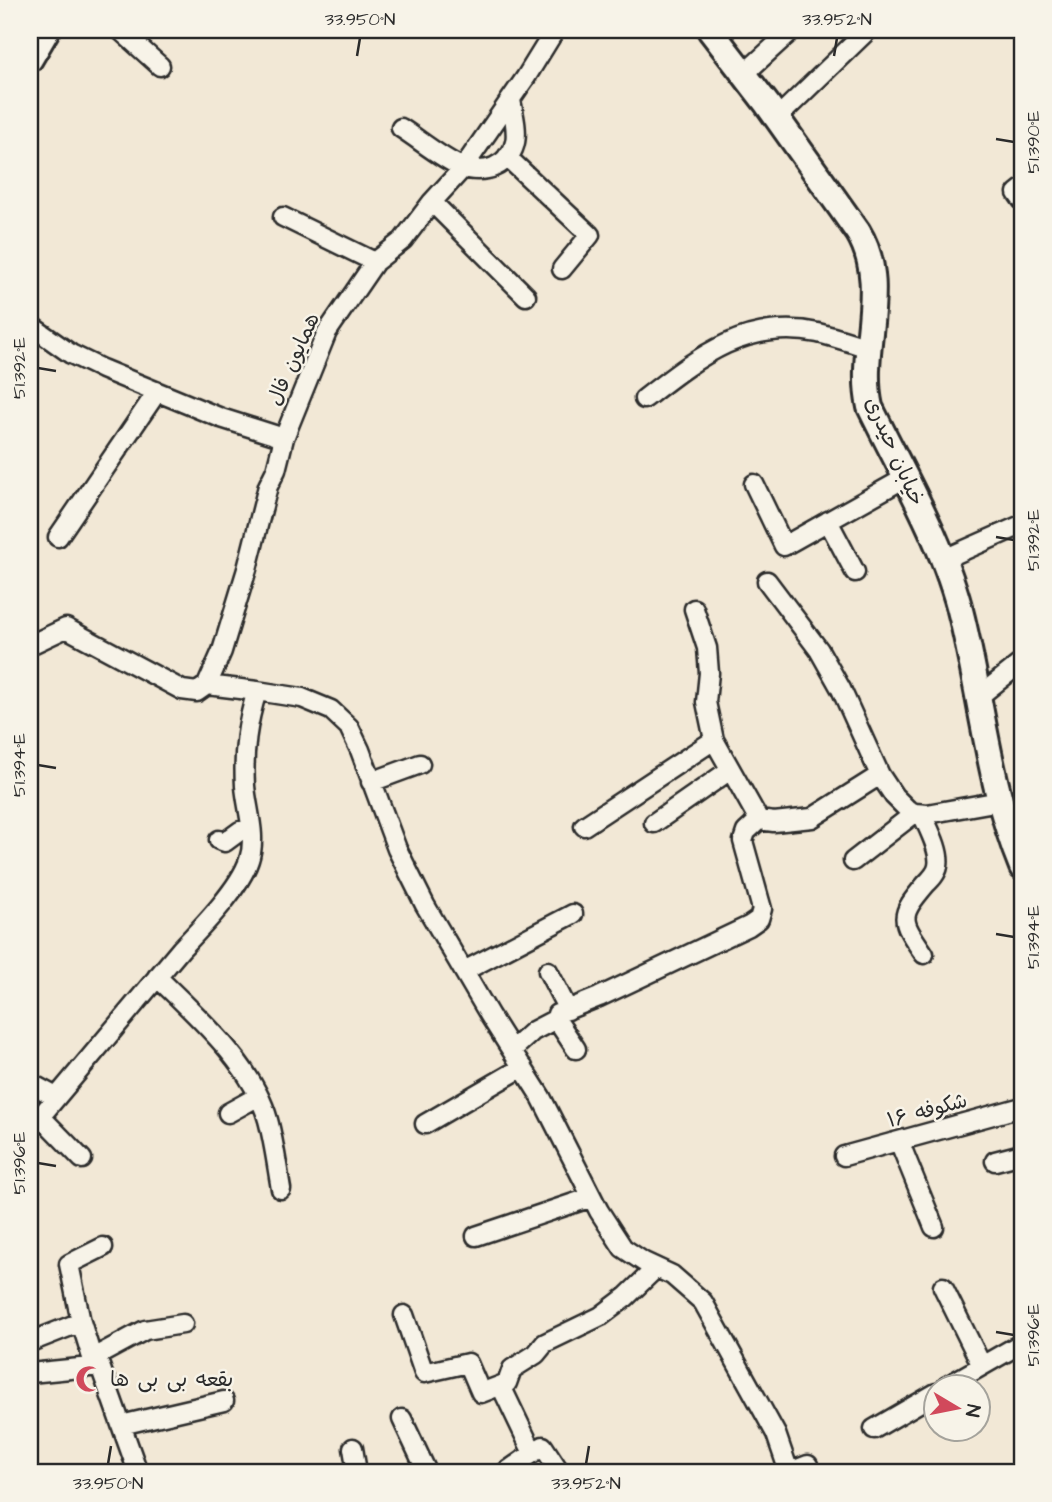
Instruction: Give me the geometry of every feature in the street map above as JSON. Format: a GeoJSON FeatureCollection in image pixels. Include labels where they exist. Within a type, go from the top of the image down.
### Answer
{"type":"FeatureCollection","features":[{"type":"Feature","properties":{"kind":"street"},"geometry":{"type":"LineString","coordinates":[[30,59],[47,30]]}},
{"type":"Feature","properties":{"kind":"street"},"geometry":{"type":"LineString","coordinates":[[120,30],[160,66]]}},
{"type":"Feature","properties":{"kind":"street","name":"همایون فال"},"geometry":{"type":"LineString","coordinates":[[207,685],[222,651],[284,438],[327,332],[375,262],[403,240],[463,168],[511,100],[555,30]]}},
{"type":"Feature","properties":{"kind":"street","name":"خیابان حیدری"},"geometry":{"type":"LineString","coordinates":[[710,30],[777,118],[866,244],[873,277],[867,385],[870,407],[942,560],[962,615],[1000,801],[1008,834],[1022,867]]}},
{"type":"Feature","properties":{"kind":"street"},"geometry":{"type":"LineString","coordinates":[[744,74],[792,30]]}},
{"type":"Feature","properties":{"kind":"street"},"geometry":{"type":"LineString","coordinates":[[777,118],[868,30]]}},
{"type":"Feature","properties":{"kind":"street"},"geometry":{"type":"LineString","coordinates":[[401,128],[463,168],[489,169],[512,153],[516,142],[511,100]]}},
{"type":"Feature","properties":{"kind":"street"},"geometry":{"type":"LineString","coordinates":[[508,157],[590,235],[562,268]]}},
{"type":"Feature","properties":{"kind":"street"},"geometry":{"type":"LineString","coordinates":[[432,202],[526,296]]}},
{"type":"Feature","properties":{"kind":"street"},"geometry":{"type":"LineString","coordinates":[[283,217],[375,262]]}},
{"type":"Feature","properties":{"kind":"street"},"geometry":{"type":"LineString","coordinates":[[30,325],[71,354],[102,369],[221,418],[284,438]]}},
{"type":"Feature","properties":{"kind":"street"},"geometry":{"type":"LineString","coordinates":[[644,400],[711,351],[750,333],[777,330],[816,333],[869,348]]}},
{"type":"Feature","properties":{"kind":"street"},"geometry":{"type":"LineString","coordinates":[[58,537],[157,391]]}},
{"type":"Feature","properties":{"kind":"street"},"geometry":{"type":"LineString","coordinates":[[754,484],[784,546],[905,478]]}},
{"type":"Feature","properties":{"kind":"street"},"geometry":{"type":"LineString","coordinates":[[828,521],[855,572]]}},
{"type":"Feature","properties":{"kind":"street"},"geometry":{"type":"LineString","coordinates":[[942,560],[1019,526]]}},
{"type":"Feature","properties":{"kind":"street"},"geometry":{"type":"LineString","coordinates":[[767,580],[819,650],[841,689],[880,775],[894,796],[908,810],[919,813],[1000,801]]}},
{"type":"Feature","properties":{"kind":"street"},"geometry":{"type":"LineString","coordinates":[[694,609],[707,648],[709,673],[706,702],[714,740],[759,820]]}},
{"type":"Feature","properties":{"kind":"street"},"geometry":{"type":"LineString","coordinates":[[30,645],[65,628],[182,690],[197,692],[207,685],[302,698],[331,710],[349,727],[397,849],[425,905],[523,1067],[592,1197],[623,1248],[672,1275],[703,1302],[776,1434],[790,1472],[808,1465]]}},
{"type":"Feature","properties":{"kind":"street"},"geometry":{"type":"LineString","coordinates":[[977,698],[1022,662]]}},
{"type":"Feature","properties":{"kind":"street"},"geometry":{"type":"LineString","coordinates":[[82,1159],[35,1123],[206,924],[240,878],[249,861],[253,841],[244,751],[257,691]]}},
{"type":"Feature","properties":{"kind":"street"},"geometry":{"type":"LineString","coordinates":[[584,826],[714,740]]}},
{"type":"Feature","properties":{"kind":"street"},"geometry":{"type":"LineString","coordinates":[[372,782],[421,764]]}},
{"type":"Feature","properties":{"kind":"street"},"geometry":{"type":"LineString","coordinates":[[654,823],[730,770]]}},
{"type":"Feature","properties":{"kind":"street"},"geometry":{"type":"LineString","coordinates":[[759,820],[774,822],[812,818],[880,775]]}},
{"type":"Feature","properties":{"kind":"street"},"geometry":{"type":"LineString","coordinates":[[853,861],[919,813]]}},
{"type":"Feature","properties":{"kind":"street"},"geometry":{"type":"LineString","coordinates":[[919,813],[937,853],[939,865],[904,917],[909,931],[924,954]]}},
{"type":"Feature","properties":{"kind":"street"},"geometry":{"type":"LineString","coordinates":[[512,1050],[533,1031],[562,1014],[759,919],[762,909],[743,841],[746,832],[759,820]]}},
{"type":"Feature","properties":{"kind":"street"},"geometry":{"type":"LineString","coordinates":[[219,840],[225,842],[240,831],[251,828]]}},
{"type":"Feature","properties":{"kind":"street"},"geometry":{"type":"LineString","coordinates":[[464,971],[573,915]]}},
{"type":"Feature","properties":{"kind":"street"},"geometry":{"type":"LineString","coordinates":[[548,971],[576,1049]]}},
{"type":"Feature","properties":{"kind":"street"},"geometry":{"type":"LineString","coordinates":[[158,977],[213,1031],[245,1072],[267,1118],[281,1189]]}},
{"type":"Feature","properties":{"kind":"street"},"geometry":{"type":"LineString","coordinates":[[425,1124],[523,1067]]}},
{"type":"Feature","properties":{"kind":"street"},"geometry":{"type":"LineString","coordinates":[[30,1083],[57,1097]]}},
{"type":"Feature","properties":{"kind":"street"},"geometry":{"type":"LineString","coordinates":[[228,1113],[257,1097]]}},
{"type":"Feature","properties":{"kind":"street","name":"شکوفه ۱۶"},"geometry":{"type":"LineString","coordinates":[[844,1156],[1022,1107]]}},
{"type":"Feature","properties":{"kind":"street"},"geometry":{"type":"LineString","coordinates":[[899,1141],[934,1227]]}},
{"type":"Feature","properties":{"kind":"street"},"geometry":{"type":"LineString","coordinates":[[995,1161],[1022,1154]]}},
{"type":"Feature","properties":{"kind":"street"},"geometry":{"type":"LineString","coordinates":[[476,1236],[592,1197]]}},
{"type":"Feature","properties":{"kind":"street"},"geometry":{"type":"LineString","coordinates":[[103,1247],[69,1264],[81,1322],[94,1363],[100,1366],[138,1472]]}},
{"type":"Feature","properties":{"kind":"street"},"geometry":{"type":"LineString","coordinates":[[404,1315],[424,1373],[468,1363],[481,1393],[507,1383],[512,1369],[536,1354],[545,1343],[601,1316],[626,1297],[656,1268]]}},
{"type":"Feature","properties":{"kind":"street"},"geometry":{"type":"LineString","coordinates":[[943,1287],[982,1366]]}},
{"type":"Feature","properties":{"kind":"street"},"geometry":{"type":"LineString","coordinates":[[30,1342],[81,1322]]}},
{"type":"Feature","properties":{"kind":"street"},"geometry":{"type":"LineString","coordinates":[[30,1373],[94,1363],[145,1331],[183,1324]]}},
{"type":"Feature","properties":{"kind":"street"},"geometry":{"type":"LineString","coordinates":[[972,1372],[1022,1343]]}},
{"type":"Feature","properties":{"kind":"street"},"geometry":{"type":"LineString","coordinates":[[501,1386],[533,1453]]}},
{"type":"Feature","properties":{"kind":"street"},"geometry":{"type":"LineString","coordinates":[[121,1425],[223,1401]]}},
{"type":"Feature","properties":{"kind":"street"},"geometry":{"type":"LineString","coordinates":[[874,1429],[922,1401]]}},
{"type":"Feature","properties":{"kind":"street"},"geometry":{"type":"LineString","coordinates":[[402,1419],[427,1472]]}},
{"type":"Feature","properties":{"kind":"street"},"geometry":{"type":"LineString","coordinates":[[506,1472],[543,1446],[560,1472]]}},
{"type":"Feature","properties":{"kind":"street"},"geometry":{"type":"LineString","coordinates":[[353,1448],[357,1472]]}},
{"type":"Feature","properties":{"kind":"place","name":"بقعه بی بی ها"},"geometry":{"type":"Point","coordinates":[89,1379]}}]}
